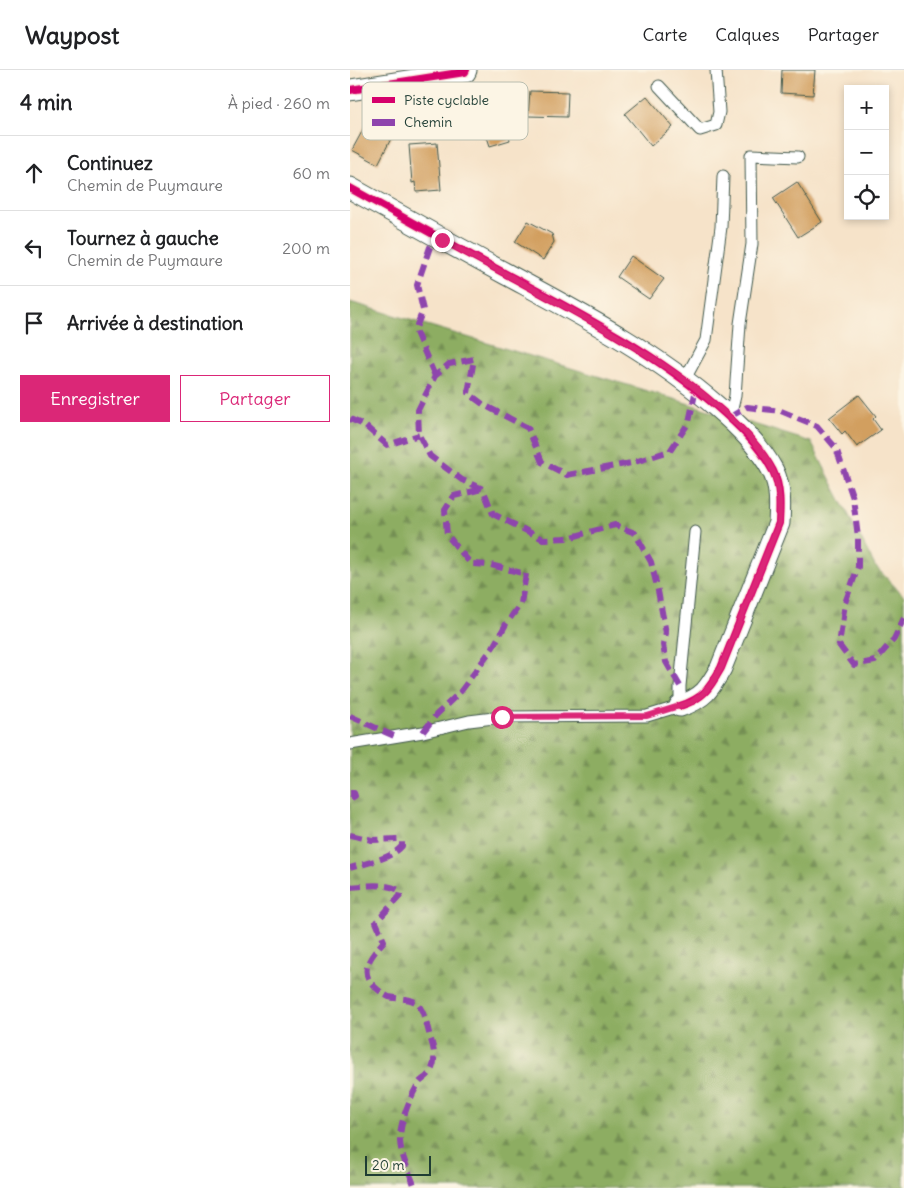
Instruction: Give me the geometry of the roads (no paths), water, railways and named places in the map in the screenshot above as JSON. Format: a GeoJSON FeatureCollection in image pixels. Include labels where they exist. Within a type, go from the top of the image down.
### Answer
{"type":"FeatureCollection","features":[{"type":"Feature","properties":{"kind":"street"},"geometry":{"type":"LineString","coordinates":[[401,82],[465,72],[466,70]]}},
{"type":"Feature","properties":{"kind":"street"},"geometry":{"type":"LineString","coordinates":[[350,188],[560,303],[647,354],[684,380],[730,417],[745,432],[762,454],[774,473],[778,488],[780,504],[779,523],[721,668],[703,694],[692,702],[680,706]]}},
{"type":"Feature","properties":{"kind":"lane"},"geometry":{"type":"LineString","coordinates":[[659,86],[700,130],[716,125],[719,112],[716,70]]}},
{"type":"Feature","properties":{"kind":"lane"},"geometry":{"type":"LineString","coordinates":[[730,417],[734,396],[740,324],[752,244],[751,156],[798,157]]}},
{"type":"Feature","properties":{"kind":"lane"},"geometry":{"type":"LineString","coordinates":[[684,380],[706,340],[721,226],[723,176]]}},
{"type":"Feature","properties":{"kind":"lane"},"geometry":{"type":"LineString","coordinates":[[350,744],[422,732],[469,721],[502,717],[647,716],[680,706],[680,686],[695,532]]}}]}
